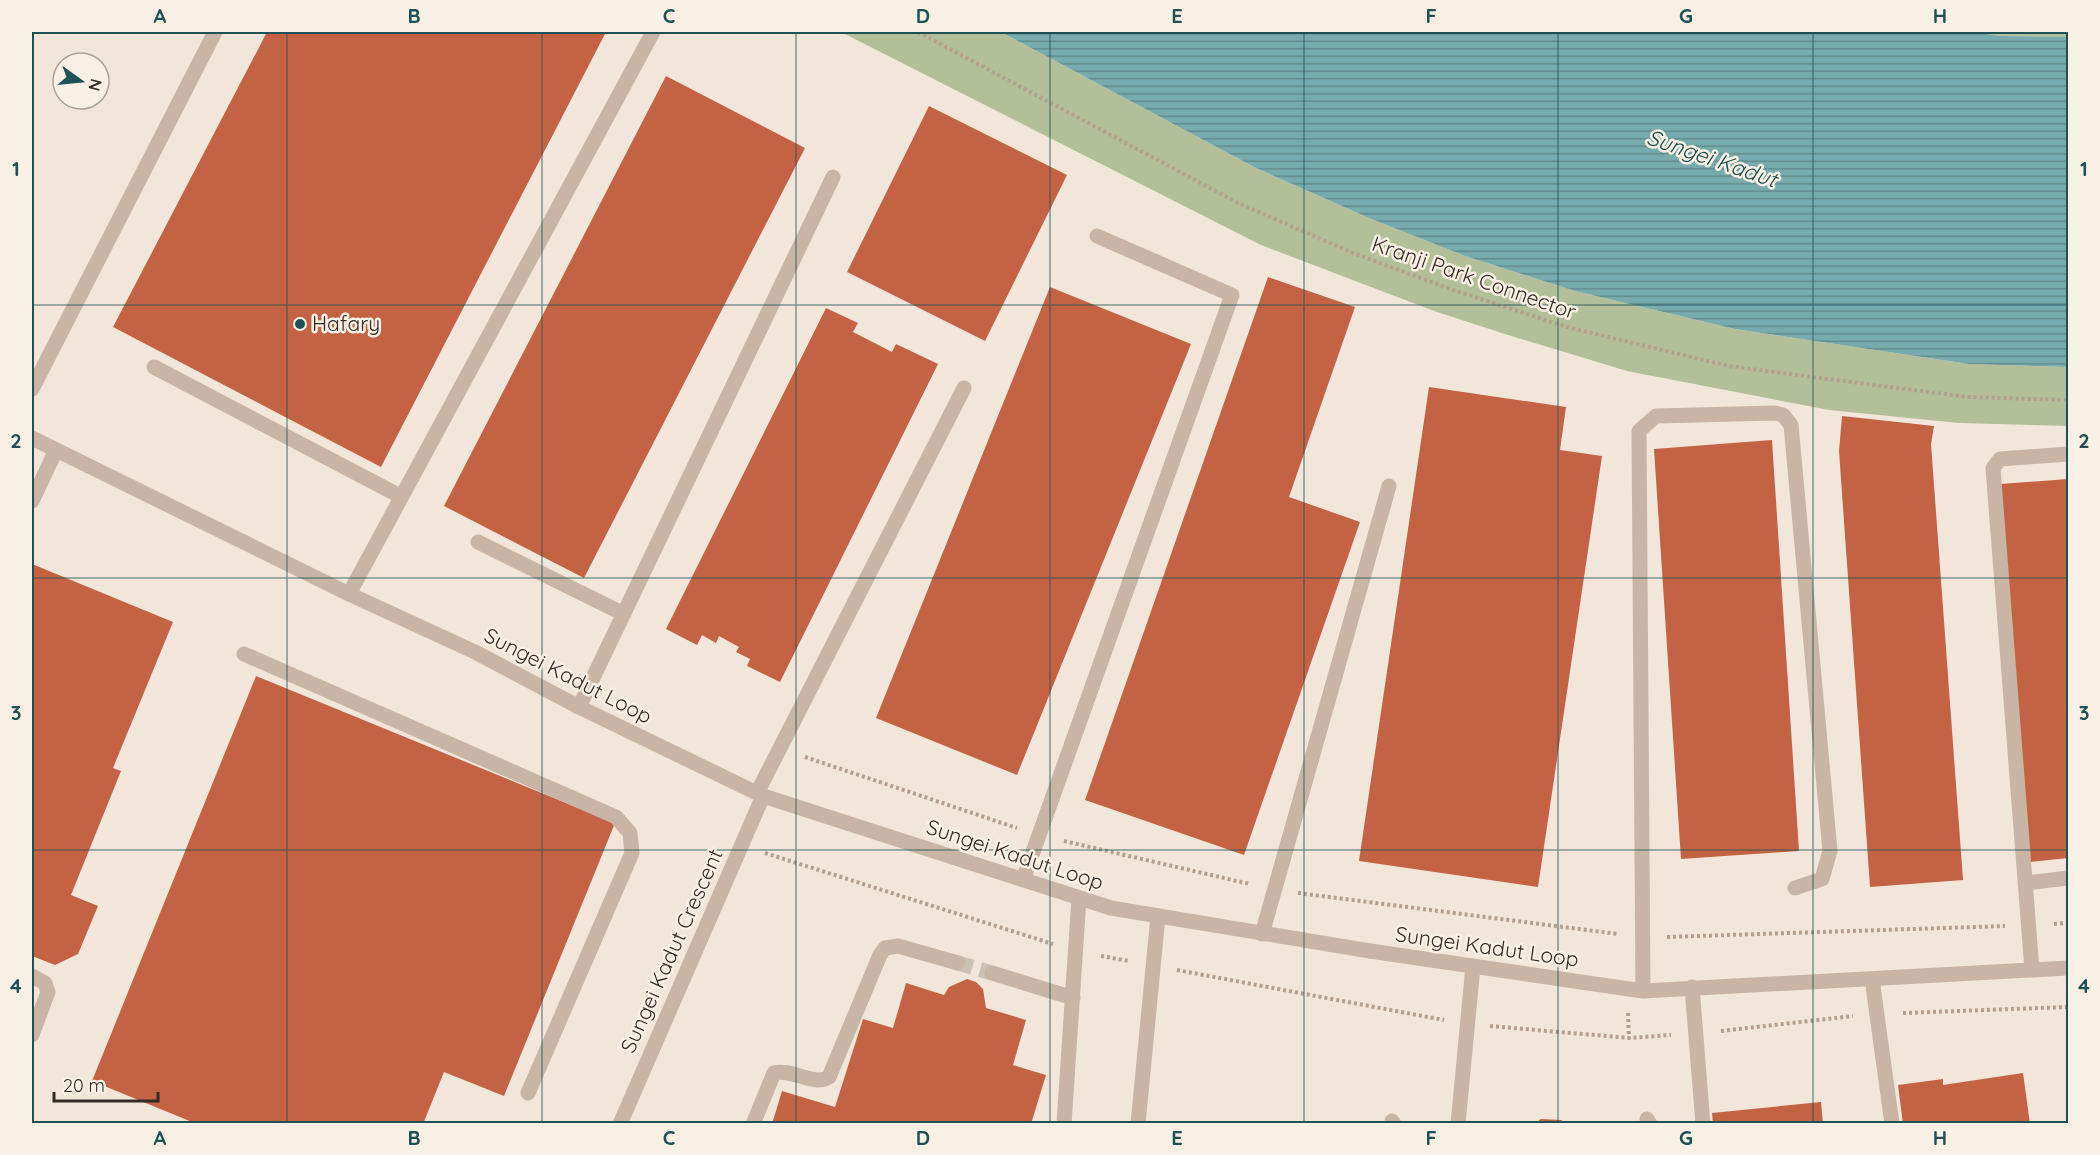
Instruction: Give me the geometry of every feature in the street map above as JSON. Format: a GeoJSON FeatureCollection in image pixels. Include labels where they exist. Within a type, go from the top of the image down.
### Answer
{"type":"FeatureCollection","features":[{"type":"Feature","properties":{"kind":"street"},"geometry":{"type":"LineString","coordinates":[[32,389],[215,32]]}},
{"type":"Feature","properties":{"kind":"street"},"geometry":{"type":"LineString","coordinates":[[349,594],[653,32]]}},
{"type":"Feature","properties":{"kind":"street"},"geometry":{"type":"LineString","coordinates":[[579,707],[834,177]]}},
{"type":"Feature","properties":{"kind":"street"},"geometry":{"type":"LineString","coordinates":[[1023,880],[1232,295],[1097,236]]}},
{"type":"Feature","properties":{"kind":"street"},"geometry":{"type":"LineString","coordinates":[[154,367],[400,496]]}},
{"type":"Feature","properties":{"kind":"street","name":"Sungei Kadut Crescent"},"geometry":{"type":"LineString","coordinates":[[620,1124],[779,748],[964,388]]}},
{"type":"Feature","properties":{"kind":"street"},"geometry":{"type":"LineString","coordinates":[[1643,991],[1640,430],[1656,416],[1775,413],[1783,416],[1791,425],[1830,851],[1822,879],[1794,888]]}},
{"type":"Feature","properties":{"kind":"street","name":"Sungei Kadut Loop"},"geometry":{"type":"LineString","coordinates":[[32,438],[349,594],[475,652],[579,707],[760,794],[1112,908],[1643,991],[2068,968]]}},
{"type":"Feature","properties":{"kind":"street"},"geometry":{"type":"LineString","coordinates":[[32,501],[56,450]]}},
{"type":"Feature","properties":{"kind":"street"},"geometry":{"type":"LineString","coordinates":[[2032,970],[1993,468],[2000,459],[2068,454]]}},
{"type":"Feature","properties":{"kind":"street"},"geometry":{"type":"LineString","coordinates":[[1262,933],[1389,486]]}},
{"type":"Feature","properties":{"kind":"street"},"geometry":{"type":"LineString","coordinates":[[478,542],[624,614]]}},
{"type":"Feature","properties":{"kind":"street"},"geometry":{"type":"LineString","coordinates":[[244,654],[616,817],[630,833],[632,853],[528,1093]]}},
{"type":"Feature","properties":{"kind":"street"},"geometry":{"type":"LineString","coordinates":[[2025,883],[2068,878]]}},
{"type":"Feature","properties":{"kind":"street"},"geometry":{"type":"LineString","coordinates":[[1064,1124],[1079,898]]}},
{"type":"Feature","properties":{"kind":"street"},"geometry":{"type":"LineString","coordinates":[[1138,1124],[1158,916]]}},
{"type":"Feature","properties":{"kind":"street"},"geometry":{"type":"LineString","coordinates":[[753,1124],[774,1073],[783,1072],[819,1080],[829,1077],[885,948],[898,946],[958,963]]}},
{"type":"Feature","properties":{"kind":"street"},"geometry":{"type":"LineString","coordinates":[[1458,1124],[1473,966]]}},
{"type":"Feature","properties":{"kind":"street"},"geometry":{"type":"LineString","coordinates":[[992,973],[1073,998]]}},
{"type":"Feature","properties":{"kind":"street"},"geometry":{"type":"LineString","coordinates":[[32,976],[45,983],[48,992],[32,1035]]}},
{"type":"Feature","properties":{"kind":"street"},"geometry":{"type":"LineString","coordinates":[[1872,979],[1892,1124]]}},
{"type":"Feature","properties":{"kind":"street"},"geometry":{"type":"LineString","coordinates":[[1692,987],[1703,1124]]}},
{"type":"Feature","properties":{"kind":"path","name":"Kranji Park Connector"},"geometry":{"type":"LineString","coordinates":[[918,32],[1238,203],[1353,253],[1533,316],[1728,366],[1967,397],[2068,400]]}},
{"type":"Feature","properties":{"kind":"path"},"geometry":{"type":"LineString","coordinates":[[779,748],[1038,835],[1274,890],[1643,938],[2068,923]]}},
{"type":"Feature","properties":{"kind":"green space"},"geometry":{"type":"Polygon","coordinates":[[[841,32],[1001,32],[1256,168],[1369,218],[1465,256],[1575,291],[1735,329],[1969,364],[2068,367],[2068,426],[1959,423],[1829,410],[1627,371],[1508,335],[1434,311],[1261,245],[841,32]]]}},
{"type":"Feature","properties":{"kind":"green space"},"geometry":{"type":"Polygon","coordinates":[[[1971,32],[2068,32],[2068,37],[2001,36],[1971,32]]]}},
{"type":"Feature","properties":{"kind":"water","name":"Sungei Kadut"},"geometry":{"type":"Polygon","coordinates":[[[1001,32],[1971,32],[2001,36],[2068,37],[2068,367],[1969,364],[1735,329],[1575,291],[1465,256],[1369,218],[1256,168],[1001,32]]]}},
{"type":"Feature","properties":{"kind":"building"},"geometry":{"type":"Polygon","coordinates":[[[267,32],[606,32],[381,467],[113,327],[267,32]]]}},
{"type":"Feature","properties":{"kind":"building"},"geometry":{"type":"Polygon","coordinates":[[[666,76],[805,148],[584,578],[444,506],[666,76]]]}},
{"type":"Feature","properties":{"kind":"building"},"geometry":{"type":"Polygon","coordinates":[[[929,106],[1067,175],[985,341],[847,272],[929,106]]]}},
{"type":"Feature","properties":{"kind":"building"},"geometry":{"type":"Polygon","coordinates":[[[1268,277],[1355,307],[1289,497],[1360,522],[1244,855],[1085,800],[1268,277]]]}},
{"type":"Feature","properties":{"kind":"building"},"geometry":{"type":"Polygon","coordinates":[[[1050,287],[1191,344],[1017,775],[876,718],[1050,287]]]}},
{"type":"Feature","properties":{"kind":"building"},"geometry":{"type":"Polygon","coordinates":[[[826,308],[858,323],[853,332],[892,352],[896,344],[938,364],[780,682],[747,666],[750,659],[736,652],[739,647],[719,636],[716,643],[702,635],[697,645],[666,629],[826,308]]]}},
{"type":"Feature","properties":{"kind":"building"},"geometry":{"type":"Polygon","coordinates":[[[1429,387],[1566,407],[1560,450],[1602,456],[1538,887],[1359,861],[1429,387]]]}},
{"type":"Feature","properties":{"kind":"building"},"geometry":{"type":"Polygon","coordinates":[[[1842,416],[1934,426],[1931,444],[1963,880],[1870,887],[1839,451],[1842,416]]]}},
{"type":"Feature","properties":{"kind":"building"},"geometry":{"type":"Polygon","coordinates":[[[1772,440],[1799,851],[1681,859],[1654,449],[1772,440]]]}},
{"type":"Feature","properties":{"kind":"building"},"geometry":{"type":"Polygon","coordinates":[[[2068,479],[2068,858],[2030,862],[2000,484],[2068,479]]]}},
{"type":"Feature","properties":{"kind":"building"},"geometry":{"type":"Polygon","coordinates":[[[32,564],[173,622],[113,768],[121,771],[71,895],[98,906],[78,954],[55,965],[32,956],[32,564]]]}},
{"type":"Feature","properties":{"kind":"building"},"geometry":{"type":"Polygon","coordinates":[[[256,676],[615,823],[504,1096],[444,1072],[423,1124],[197,1124],[92,1081],[256,676]]]}},
{"type":"Feature","properties":{"kind":"building"},"geometry":{"type":"Polygon","coordinates":[[[967,979],[976,982],[983,989],[986,1008],[1026,1020],[1013,1065],[1046,1075],[1031,1124],[772,1124],[782,1091],[835,1107],[863,1019],[893,1028],[906,983],[944,995],[949,987],[967,979]]]}},
{"type":"Feature","properties":{"kind":"building"},"geometry":{"type":"Polygon","coordinates":[[[2023,1073],[2030,1124],[1903,1124],[1898,1085],[1943,1079],[1943,1085],[2023,1073]]]}},
{"type":"Feature","properties":{"kind":"building"},"geometry":{"type":"Polygon","coordinates":[[[1821,1102],[1823,1124],[1713,1124],[1712,1113],[1821,1102]]]}},
{"type":"Feature","properties":{"kind":"building"},"geometry":{"type":"Polygon","coordinates":[[[1541,1119],[1561,1120],[1568,1124],[1534,1124],[1541,1119]]]}},
{"type":"Feature","properties":{"kind":"tunnel"},"geometry":{"type":"LineString","coordinates":[[958,963],[992,973]]}},
{"type":"Feature","properties":{"kind":"place","name":"Hafary"},"geometry":{"type":"Point","coordinates":[300,324]}}]}
